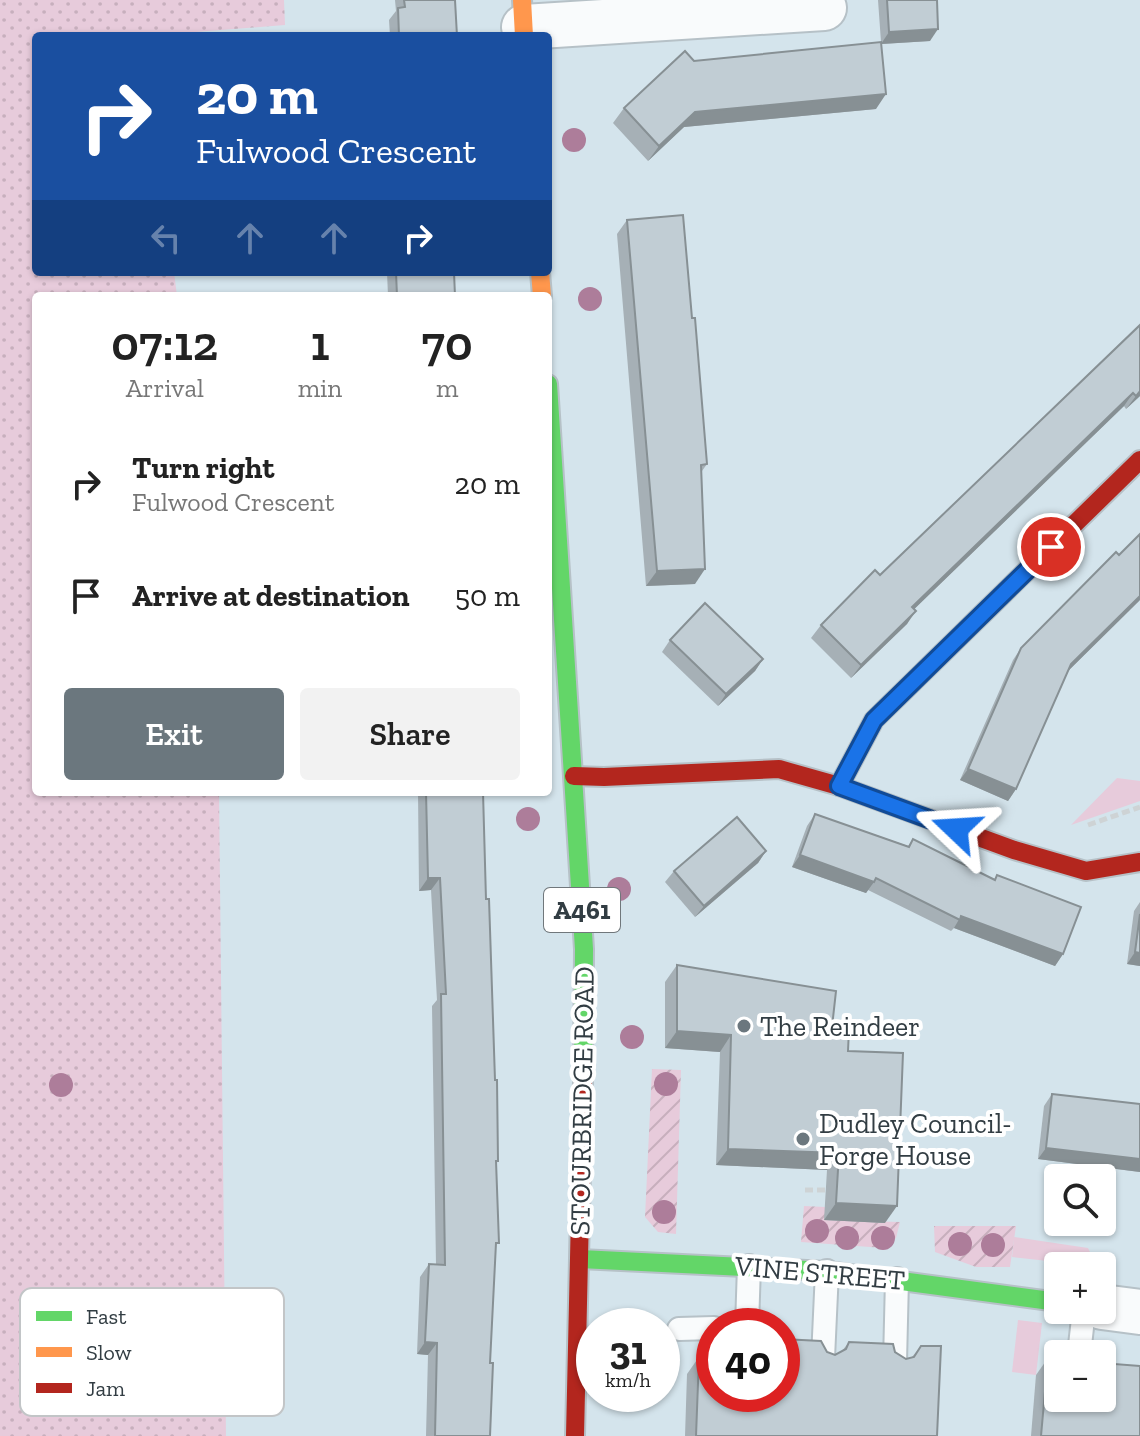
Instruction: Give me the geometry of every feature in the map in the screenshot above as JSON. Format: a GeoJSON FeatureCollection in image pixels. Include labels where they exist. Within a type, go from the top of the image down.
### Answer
{"type":"FeatureCollection","features":[{"type":"Feature","properties":{"kind":"street"},"geometry":{"type":"LineString","coordinates":[[523,21],[824,8]]}},
{"type":"Feature","properties":{"kind":"street","name":"STOURBRIDGE ROAD"},"geometry":{"type":"LineString","coordinates":[[552,444],[584,949],[575,1436]]}},
{"type":"Feature","properties":{"kind":"street"},"geometry":{"type":"LineString","coordinates":[[839,786],[874,720],[1140,460]]}},
{"type":"Feature","properties":{"kind":"street"},"geometry":{"type":"LineString","coordinates":[[574,776],[779,769],[839,786],[1014,850],[1086,871],[1140,862]]}},
{"type":"Feature","properties":{"kind":"street","name":"VINE STREET"},"geometry":{"type":"LineString","coordinates":[[580,1259],[827,1271],[1044,1300]]}},
{"type":"Feature","properties":{"kind":"street"},"geometry":{"type":"LineString","coordinates":[[1116,1309],[1140,1312]]}},
{"type":"Feature","properties":{"kind":"lane"},"geometry":{"type":"LineString","coordinates":[[748,1308],[749,1266]]}},
{"type":"Feature","properties":{"kind":"lane"},"geometry":{"type":"LineString","coordinates":[[823,1358],[827,1271]]}},
{"type":"Feature","properties":{"kind":"lane"},"geometry":{"type":"LineString","coordinates":[[895,1362],[897,1279]]}},
{"type":"Feature","properties":{"kind":"path"},"geometry":{"type":"LineString","coordinates":[[805,1190],[826,1190]]}},
{"type":"Feature","properties":{"kind":"shaded area"},"geometry":{"type":"Polygon","coordinates":[[[0,0],[284,0],[285,25],[196,32],[32,32],[32,276],[174,276],[176,292],[32,292],[32,796],[219,796],[224,1288],[20,1288],[20,1416],[226,1416],[226,1436],[0,1436],[0,0]]]}},
{"type":"Feature","properties":{"kind":"shaded area"},"geometry":{"type":"Polygon","coordinates":[[[1117,778],[1140,781],[1140,801],[1071,825],[1117,778]]]}},
{"type":"Feature","properties":{"kind":"shaded area"},"geometry":{"type":"Polygon","coordinates":[[[652,1069],[681,1070],[676,1234],[658,1232],[645,1217],[652,1069]]]}},
{"type":"Feature","properties":{"kind":"shaded area"},"geometry":{"type":"Polygon","coordinates":[[[804,1206],[825,1207],[825,1220],[900,1222],[896,1238],[884,1248],[801,1242],[804,1206]]]}},
{"type":"Feature","properties":{"kind":"shaded area"},"geometry":{"type":"Polygon","coordinates":[[[934,1226],[1016,1226],[1010,1267],[976,1267],[935,1252],[934,1226]]]}},
{"type":"Feature","properties":{"kind":"shaded area"},"geometry":{"type":"Polygon","coordinates":[[[1014,1237],[1088,1248],[1090,1252],[1044,1252],[1044,1261],[1012,1257],[1014,1237]]]}},
{"type":"Feature","properties":{"kind":"shaded area"},"geometry":{"type":"Polygon","coordinates":[[[1018,1320],[1042,1323],[1036,1375],[1012,1372],[1018,1320]]]}},
{"type":"Feature","properties":{"kind":"building"},"geometry":{"type":"Polygon","coordinates":[[[404,0],[455,0],[457,32],[399,32],[398,8],[405,7],[404,0]]]}},
{"type":"Feature","properties":{"kind":"building"},"geometry":{"type":"Polygon","coordinates":[[[887,0],[937,0],[938,29],[889,32],[887,0]]]}},
{"type":"Feature","properties":{"kind":"building"},"geometry":{"type":"Polygon","coordinates":[[[881,42],[886,94],[695,112],[659,146],[624,108],[685,51],[694,61],[881,42]]]}},
{"type":"Feature","properties":{"kind":"building"},"geometry":{"type":"Polygon","coordinates":[[[683,215],[707,464],[701,465],[705,569],[657,571],[627,220],[683,215]]]}},
{"type":"Feature","properties":{"kind":"building"},"geometry":{"type":"Polygon","coordinates":[[[396,276],[454,276],[455,292],[397,292],[396,276]]]}},
{"type":"Feature","properties":{"kind":"building"},"geometry":{"type":"Polygon","coordinates":[[[1140,325],[1140,391],[1136,396],[1133,393],[912,607],[916,611],[861,665],[821,625],[875,570],[880,575],[1140,325]]]}},
{"type":"Feature","properties":{"kind":"building"},"geometry":{"type":"Polygon","coordinates":[[[1140,534],[1140,596],[1071,664],[1016,789],[968,769],[1021,648],[1116,552],[1119,555],[1140,534]]]}},
{"type":"Feature","properties":{"kind":"building"},"geometry":{"type":"Polygon","coordinates":[[[705,603],[763,659],[726,694],[670,640],[705,603]]]}},
{"type":"Feature","properties":{"kind":"building"},"geometry":{"type":"Polygon","coordinates":[[[426,796],[483,796],[497,1080],[499,1243],[496,1243],[490,1363],[493,1363],[490,1436],[435,1436],[437,1343],[425,1342],[429,1264],[445,1265],[441,994],[446,994],[440,878],[428,878],[426,796]]]}},
{"type":"Feature","properties":{"kind":"building"},"geometry":{"type":"Polygon","coordinates":[[[815,814],[909,847],[913,839],[995,880],[997,875],[1081,907],[1063,954],[961,916],[960,920],[876,878],[874,882],[800,855],[815,814]]]}},
{"type":"Feature","properties":{"kind":"building"},"geometry":{"type":"Polygon","coordinates":[[[737,817],[766,851],[704,906],[674,871],[737,817]]]}},
{"type":"Feature","properties":{"kind":"building"},"geometry":{"type":"Polygon","coordinates":[[[1140,914],[1140,953],[1135,952],[1140,914]]]}},
{"type":"Feature","properties":{"kind":"building"},"geometry":{"type":"Polygon","coordinates":[[[677,965],[836,991],[832,1027],[849,1029],[848,1051],[903,1053],[897,1206],[836,1203],[839,1153],[728,1149],[731,1035],[677,1031],[677,965]]]}},
{"type":"Feature","properties":{"kind":"building"},"geometry":{"type":"Polygon","coordinates":[[[1052,1094],[1140,1104],[1140,1159],[1046,1148],[1052,1094]]]}},
{"type":"Feature","properties":{"kind":"building"},"geometry":{"type":"Polygon","coordinates":[[[800,1340],[821,1341],[827,1352],[835,1355],[846,1349],[849,1342],[893,1344],[895,1352],[906,1359],[914,1357],[921,1346],[941,1346],[937,1436],[696,1436],[697,1412],[800,1412],[800,1340]]]}},
{"type":"Feature","properties":{"kind":"building"},"geometry":{"type":"Polygon","coordinates":[[[1116,1364],[1140,1366],[1140,1436],[1041,1436],[1044,1403],[1044,1412],[1116,1412],[1116,1364]]]}},
{"type":"Feature","properties":{"kind":"traffic: fast"},"geometry":{"type":"LineString","coordinates":[[552,447],[584,949],[583,1081]]}},
{"type":"Feature","properties":{"kind":"traffic: fast"},"geometry":{"type":"LineString","coordinates":[[580,1259],[827,1271],[1044,1300]]}},
{"type":"Feature","properties":{"kind":"traffic: slow"},"geometry":{"type":"LineString","coordinates":[[522,0],[524,32]]}},
{"type":"Feature","properties":{"kind":"traffic: slow"},"geometry":{"type":"LineString","coordinates":[[540,276],[542,292]]}},
{"type":"Feature","properties":{"kind":"traffic: jam"},"geometry":{"type":"LineString","coordinates":[[839,786],[874,720],[1140,460]]}},
{"type":"Feature","properties":{"kind":"traffic: jam"},"geometry":{"type":"LineString","coordinates":[[574,776],[779,769],[839,786],[1014,850],[1086,871],[1140,862]]}},
{"type":"Feature","properties":{"kind":"traffic: jam"},"geometry":{"type":"LineString","coordinates":[[575,1436],[583,1081]]}},
{"type":"Feature","properties":{"kind":"place","name":"The Reindeer"},"geometry":{"type":"Point","coordinates":[744,1026]}},
{"type":"Feature","properties":{"kind":"place","name":"Dudley Council- Forge House"},"geometry":{"type":"Point","coordinates":[803,1139]}},
{"type":"Feature","properties":{"kind":"route"},"geometry":{"type":"LineString","coordinates":[[956,829],[839,786],[874,720],[1051,547]]}}]}
